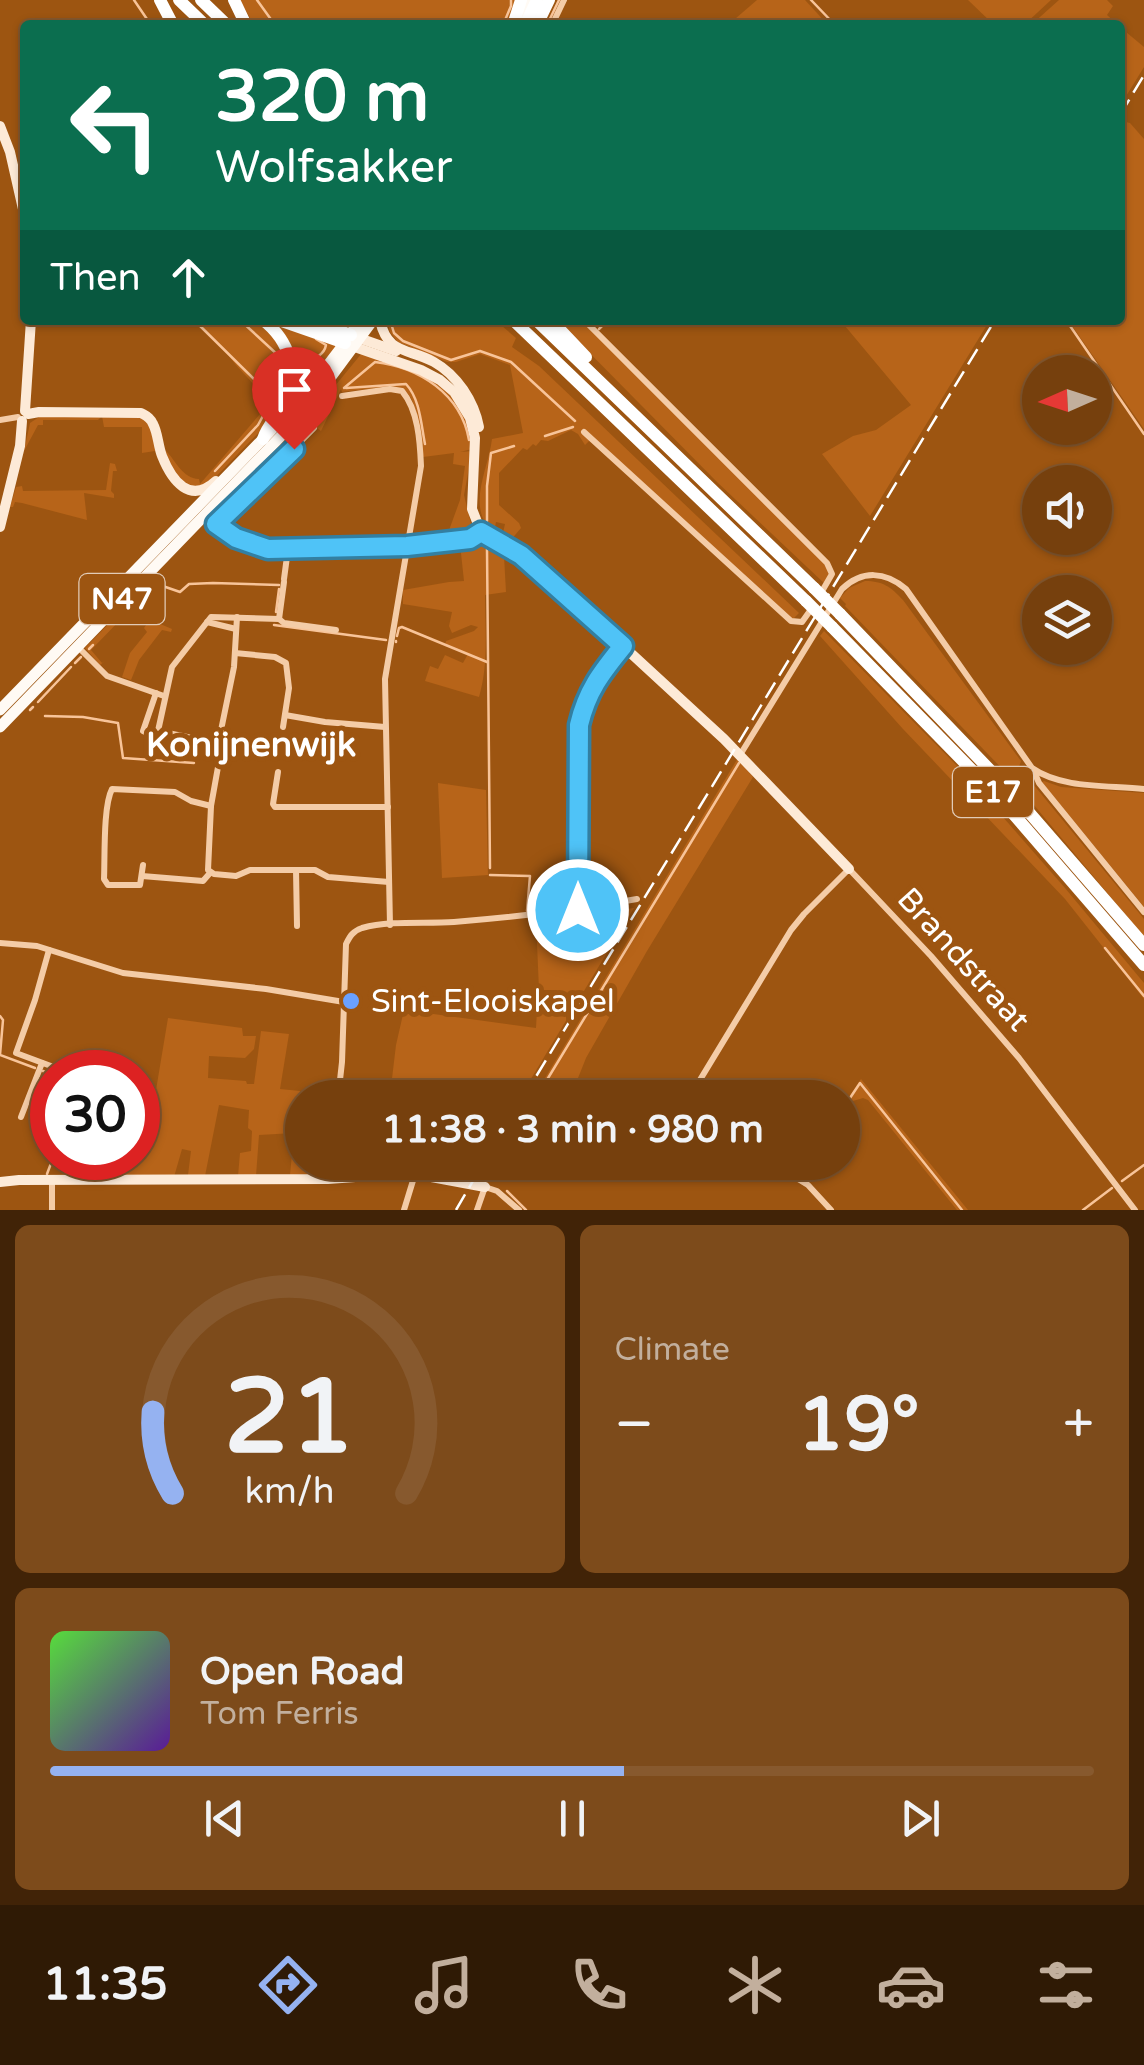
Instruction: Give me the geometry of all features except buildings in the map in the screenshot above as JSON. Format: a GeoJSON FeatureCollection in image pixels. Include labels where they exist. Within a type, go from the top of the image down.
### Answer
{"type":"FeatureCollection","features":[{"type":"Feature","properties":{"kind":"highway"},"geometry":{"type":"LineString","coordinates":[[179,0],[200,20]]}},
{"type":"Feature","properties":{"kind":"highway"},"geometry":{"type":"LineString","coordinates":[[201,0],[222,20]]}},
{"type":"Feature","properties":{"kind":"highway"},"geometry":{"type":"LineString","coordinates":[[265,434],[288,398],[292,374],[284,344],[268,325]]}},
{"type":"Feature","properties":{"kind":"highway"},"geometry":{"type":"LineString","coordinates":[[296,325],[353,341]]}},
{"type":"Feature","properties":{"kind":"highway"},"geometry":{"type":"LineString","coordinates":[[319,325],[353,341]]}},
{"type":"Feature","properties":{"kind":"highway","name":"E17"},"geometry":{"type":"LineString","coordinates":[[518,325],[810,595],[1013,794],[1144,945]]}},
{"type":"Feature","properties":{"kind":"highway","name":"E17"},"geometry":{"type":"LineString","coordinates":[[541,325],[810,595]]}},
{"type":"Feature","properties":{"kind":"highway"},"geometry":{"type":"LineString","coordinates":[[556,325],[620,392],[632,412]]}},
{"type":"Feature","properties":{"kind":"highway","name":"E17"},"geometry":{"type":"LineString","coordinates":[[836,620],[1144,966]]}},
{"type":"Feature","properties":{"kind":"main road","name":"N47"},"geometry":{"type":"LineString","coordinates":[[0,726],[302,412],[353,341],[358,325]]}},
{"type":"Feature","properties":{"kind":"main road","name":"N47"},"geometry":{"type":"LineString","coordinates":[[0,710],[371,325]]}},
{"type":"Feature","properties":{"kind":"street"},"geometry":{"type":"LineString","coordinates":[[0,126],[20,196]]}},
{"type":"Feature","properties":{"kind":"street"},"geometry":{"type":"LineString","coordinates":[[0,527],[20,446],[31,325]]}},
{"type":"Feature","properties":{"kind":"street"},"geometry":{"type":"LineString","coordinates":[[380,325],[391,344],[432,361],[468,396],[481,437],[481,460],[471,501]]}},
{"type":"Feature","properties":{"kind":"street"},"geometry":{"type":"LineString","coordinates":[[584,432],[791,622],[802,622],[831,577],[830,566],[589,325]]}},
{"type":"Feature","properties":{"kind":"street"},"geometry":{"type":"LineString","coordinates":[[353,341],[416,358],[447,374]]}},
{"type":"Feature","properties":{"kind":"street"},"geometry":{"type":"LineString","coordinates":[[205,514],[236,538],[268,549],[407,546],[470,539],[481,532],[471,501],[475,438],[470,418],[454,392],[430,374],[353,341]]}},
{"type":"Feature","properties":{"kind":"street"},"geometry":{"type":"LineString","coordinates":[[342,396],[402,391],[409,400],[418,435],[421,466],[385,678],[390,924]]}},
{"type":"Feature","properties":{"kind":"street"},"geometry":{"type":"LineString","coordinates":[[0,420],[39,412],[140,413],[152,422],[165,462],[186,490],[197,492],[212,484],[265,434]]}},
{"type":"Feature","properties":{"kind":"street"},"geometry":{"type":"LineString","coordinates":[[216,524],[314,428]]}},
{"type":"Feature","properties":{"kind":"street","name":"Brandstraat"},"geometry":{"type":"LineString","coordinates":[[481,532],[521,555],[623,646],[739,755],[849,869],[1007,1044],[1135,1210]]}},
{"type":"Feature","properties":{"kind":"street"},"geometry":{"type":"LineString","coordinates":[[280,620],[288,549]]}},
{"type":"Feature","properties":{"kind":"street"},"geometry":{"type":"LineString","coordinates":[[739,755],[837,595],[848,583],[865,575],[891,578],[906,589],[1039,783],[1144,912]]}},
{"type":"Feature","properties":{"kind":"street"},"geometry":{"type":"LineString","coordinates":[[160,695],[156,736],[143,731],[172,666],[214,616],[280,620],[336,630]]}},
{"type":"Feature","properties":{"kind":"street"},"geometry":{"type":"LineString","coordinates":[[210,873],[210,806],[236,654],[237,617]]}},
{"type":"Feature","properties":{"kind":"street"},"geometry":{"type":"LineString","coordinates":[[207,622],[236,629]]}},
{"type":"Feature","properties":{"kind":"street"},"geometry":{"type":"LineString","coordinates":[[77,646],[107,676],[160,695]]}},
{"type":"Feature","properties":{"kind":"street"},"geometry":{"type":"LineString","coordinates":[[578,910],[579,725],[584,702],[597,678],[623,646]]}},
{"type":"Feature","properties":{"kind":"street"},"geometry":{"type":"LineString","coordinates":[[236,654],[275,657],[286,663],[289,688],[283,727]]}},
{"type":"Feature","properties":{"kind":"street"},"geometry":{"type":"LineString","coordinates":[[286,715],[385,726]]}},
{"type":"Feature","properties":{"kind":"street"},"geometry":{"type":"LineString","coordinates":[[158,731],[219,740]]}},
{"type":"Feature","properties":{"kind":"street"},"geometry":{"type":"LineString","coordinates":[[1032,768],[1060,782],[1144,789]]}},
{"type":"Feature","properties":{"kind":"street"},"geometry":{"type":"LineString","coordinates":[[278,772],[275,807],[388,806]]}},
{"type":"Feature","properties":{"kind":"street"},"geometry":{"type":"LineString","coordinates":[[143,865],[142,881],[137,886],[108,885],[104,880],[106,808],[112,789],[175,792],[210,806]]}},
{"type":"Feature","properties":{"kind":"street"},"geometry":{"type":"LineString","coordinates":[[701,1080],[791,930],[849,869]]}},
{"type":"Feature","properties":{"kind":"street"},"geometry":{"type":"LineString","coordinates":[[210,873],[236,876],[250,870],[314,870],[328,877],[389,882]]}},
{"type":"Feature","properties":{"kind":"street"},"geometry":{"type":"LineString","coordinates":[[296,870],[297,926]]}},
{"type":"Feature","properties":{"kind":"street"},"geometry":{"type":"LineString","coordinates":[[142,876],[204,881],[210,873]]}},
{"type":"Feature","properties":{"kind":"street"},"geometry":{"type":"LineString","coordinates":[[339,1080],[346,954],[349,938],[360,928],[507,918],[637,899]]}},
{"type":"Feature","properties":{"kind":"street"},"geometry":{"type":"LineString","coordinates":[[0,943],[36,946],[123,973],[344,1002]]}},
{"type":"Feature","properties":{"kind":"street"},"geometry":{"type":"LineString","coordinates":[[30,1058],[16,1053],[49,950]]}},
{"type":"Feature","properties":{"kind":"street"},"geometry":{"type":"LineString","coordinates":[[22,1117],[30,1095]]}},
{"type":"Feature","properties":{"kind":"street"},"geometry":{"type":"LineString","coordinates":[[3,1178],[30,1179]]}},
{"type":"Feature","properties":{"kind":"street"},"geometry":{"type":"LineString","coordinates":[[160,1180],[285,1179]]}},
{"type":"Feature","properties":{"kind":"street"},"geometry":{"type":"LineString","coordinates":[[52,1180],[52,1210]]}},
{"type":"Feature","properties":{"kind":"street"},"geometry":{"type":"LineString","coordinates":[[404,1210],[413,1180]]}},
{"type":"Feature","properties":{"kind":"street"},"geometry":{"type":"LineString","coordinates":[[448,1180],[497,1192],[519,1210]]}},
{"type":"Feature","properties":{"kind":"street"},"geometry":{"type":"LineString","coordinates":[[800,1180],[821,1196],[831,1210]]}},
{"type":"Feature","properties":{"kind":"street"},"geometry":{"type":"LineString","coordinates":[[477,1210],[482,1186]]}},
{"type":"Feature","properties":{"kind":"shaded area"},"geometry":{"type":"Polygon","coordinates":[[[240,0],[516,0],[510,20],[251,20],[240,0]]]}},
{"type":"Feature","properties":{"kind":"shaded area"},"geometry":{"type":"Polygon","coordinates":[[[757,0],[805,0],[823,20],[734,20],[757,0]]]}},
{"type":"Feature","properties":{"kind":"shaded area"},"geometry":{"type":"Polygon","coordinates":[[[968,0],[1051,0],[1029,20],[989,20],[968,0]]]}},
{"type":"Feature","properties":{"kind":"shaded area"},"geometry":{"type":"Polygon","coordinates":[[[1059,0],[1107,0],[1113,6],[1107,15],[1112,20],[1037,20],[1059,0]]]}},
{"type":"Feature","properties":{"kind":"shaded area"},"geometry":{"type":"Polygon","coordinates":[[[1125,31],[1144,47],[1144,67],[1125,98],[1125,31]]]}},
{"type":"Feature","properties":{"kind":"shaded area"},"geometry":{"type":"Polygon","coordinates":[[[1126,122],[1144,139],[1144,429],[1112,383],[1112,355],[1092,355],[1071,325],[1125,325],[1126,122]]]}},
{"type":"Feature","properties":{"kind":"shaded area"},"geometry":{"type":"Polygon","coordinates":[[[199,325],[265,327],[281,348],[288,373],[284,396],[266,425],[208,485],[189,488],[163,451],[184,473],[199,479],[200,484],[260,414],[260,397],[253,384],[199,325]]]}},
{"type":"Feature","properties":{"kind":"shaded area"},"geometry":{"type":"Polygon","coordinates":[[[272,325],[283,325],[337,346],[287,407],[294,386],[272,325]]]}},
{"type":"Feature","properties":{"kind":"shaded area"},"geometry":{"type":"Polygon","coordinates":[[[388,325],[501,325],[516,338],[512,347],[539,366],[799,613],[792,620],[583,429],[591,439],[585,445],[571,430],[548,441],[541,440],[527,450],[523,448],[499,473],[499,505],[521,528],[510,541],[502,537],[505,524],[496,522],[495,527],[502,529],[500,536],[482,516],[480,492],[492,439],[523,433],[510,365],[480,354],[447,362],[398,342],[388,325]]]}},
{"type":"Feature","properties":{"kind":"shaded area"},"geometry":{"type":"Polygon","coordinates":[[[562,325],[586,325],[824,561],[831,573],[825,584],[718,483],[562,325]]]}},
{"type":"Feature","properties":{"kind":"shaded area"},"geometry":{"type":"Polygon","coordinates":[[[844,325],[987,325],[870,516],[822,454],[853,436],[876,430],[911,405],[844,325]]]}},
{"type":"Feature","properties":{"kind":"shaded area"},"geometry":{"type":"Polygon","coordinates":[[[362,353],[419,371],[447,389],[470,425],[472,449],[460,452],[472,451],[464,495],[473,532],[451,538],[448,533],[460,500],[465,466],[453,464],[454,453],[423,457],[412,401],[407,393],[385,388],[342,392],[341,389],[321,431],[313,425],[221,516],[216,516],[293,437],[362,353]]]}},
{"type":"Feature","properties":{"kind":"shaded area"},"geometry":{"type":"Polygon","coordinates":[[[42,415],[135,415],[148,421],[155,451],[142,453],[142,427],[104,427],[102,416],[98,420],[43,420],[24,451],[30,423],[42,415]]]}},
{"type":"Feature","properties":{"kind":"shaded area"},"geometry":{"type":"Polygon","coordinates":[[[110,463],[115,464],[117,471],[113,471],[114,498],[84,493],[87,520],[22,503],[15,502],[10,507],[16,487],[22,486],[23,491],[106,490],[110,463]]]}},
{"type":"Feature","properties":{"kind":"shaded area"},"geometry":{"type":"Polygon","coordinates":[[[478,539],[508,554],[504,556],[506,592],[485,595],[485,659],[479,697],[425,681],[430,666],[438,669],[445,655],[463,663],[468,654],[445,646],[446,641],[478,627],[471,625],[452,633],[452,612],[403,604],[403,590],[464,581],[460,544],[478,539]]]}},
{"type":"Feature","properties":{"kind":"shaded area"},"geometry":{"type":"Polygon","coordinates":[[[865,581],[886,586],[903,600],[1021,761],[1019,767],[1144,919],[1144,937],[1014,781],[845,606],[840,598],[849,588],[865,581]]]}},
{"type":"Feature","properties":{"kind":"shaded area"},"geometry":{"type":"Polygon","coordinates":[[[134,598],[137,601],[127,612],[135,614],[140,605],[144,617],[172,629],[162,630],[139,660],[131,680],[122,677],[130,653],[147,632],[146,625],[125,615],[91,650],[102,663],[105,661],[100,665],[85,648],[134,598]]]}},
{"type":"Feature","properties":{"kind":"shaded area"},"geometry":{"type":"Polygon","coordinates":[[[824,631],[966,775],[1065,888],[1144,983],[1144,999],[1065,899],[820,636],[824,631]]]}},
{"type":"Feature","properties":{"kind":"shaded area"},"geometry":{"type":"Polygon","coordinates":[[[738,758],[753,777],[647,951],[577,1080],[544,1080],[738,758]]]}},
{"type":"Feature","properties":{"kind":"shaded area"},"geometry":{"type":"Polygon","coordinates":[[[1042,782],[1061,787],[1144,793],[1144,907],[1042,782]]]}},
{"type":"Feature","properties":{"kind":"shaded area"},"geometry":{"type":"Polygon","coordinates":[[[438,783],[486,790],[488,875],[442,878],[438,783]]]}},
{"type":"Feature","properties":{"kind":"shaded area"},"geometry":{"type":"Polygon","coordinates":[[[634,908],[530,1080],[392,1080],[404,1010],[536,1028],[537,1010],[558,1010],[557,990],[539,990],[536,920],[634,908]]]}},
{"type":"Feature","properties":{"kind":"shaded area"},"geometry":{"type":"Polygon","coordinates":[[[168,1018],[242,1028],[243,1036],[256,1036],[254,1049],[245,1058],[209,1056],[208,1078],[247,1084],[254,1084],[261,1031],[289,1034],[280,1089],[285,1090],[285,1134],[259,1135],[256,1176],[238,1176],[240,1153],[251,1151],[249,1110],[219,1105],[205,1176],[188,1175],[191,1151],[182,1149],[174,1177],[160,1177],[160,1066],[168,1018]]]}},
{"type":"Feature","properties":{"kind":"shaded area"},"geometry":{"type":"Polygon","coordinates":[[[860,1080],[968,1210],[957,1210],[868,1100],[860,1099],[860,1080]]]}},
{"type":"Feature","properties":{"kind":"waterway"},"geometry":{"type":"LineString","coordinates":[[134,0],[148,20]]}},
{"type":"Feature","properties":{"kind":"waterway"},"geometry":{"type":"LineString","coordinates":[[257,0],[271,20]]}},
{"type":"Feature","properties":{"kind":"waterway"},"geometry":{"type":"LineString","coordinates":[[505,20],[511,0]]}},
{"type":"Feature","properties":{"kind":"waterway"},"geometry":{"type":"LineString","coordinates":[[549,20],[559,0]]}},
{"type":"Feature","properties":{"kind":"waterway"},"geometry":{"type":"LineString","coordinates":[[811,0],[830,20]]}},
{"type":"Feature","properties":{"kind":"waterway"},"geometry":{"type":"LineString","coordinates":[[199,325],[256,381],[264,398],[264,414],[258,425],[215,471]]}},
{"type":"Feature","properties":{"kind":"waterway"},"geometry":{"type":"LineString","coordinates":[[245,325],[280,357],[281,364],[272,376]]}},
{"type":"Feature","properties":{"kind":"waterway"},"geometry":{"type":"LineString","coordinates":[[392,325],[403,341],[451,360],[480,351],[511,362],[575,421]]}},
{"type":"Feature","properties":{"kind":"waterway"},"geometry":{"type":"LineString","coordinates":[[599,329],[603,325]]}},
{"type":"Feature","properties":{"kind":"waterway"},"geometry":{"type":"LineString","coordinates":[[1069,325],[1144,434]]}},
{"type":"Feature","properties":{"kind":"waterway"},"geometry":{"type":"LineString","coordinates":[[302,362],[323,352],[326,345],[316,339]]}},
{"type":"Feature","properties":{"kind":"waterway"},"geometry":{"type":"LineString","coordinates":[[344,388],[375,362],[407,370],[447,396],[457,409],[469,440]]}},
{"type":"Feature","properties":{"kind":"waterway"},"geometry":{"type":"LineString","coordinates":[[346,388],[406,384],[417,404],[425,444]]}},
{"type":"Feature","properties":{"kind":"waterway"},"geometry":{"type":"LineString","coordinates":[[545,436],[573,427]]}},
{"type":"Feature","properties":{"kind":"waterway"},"geometry":{"type":"LineString","coordinates":[[487,521],[491,453],[514,446]]}},
{"type":"Feature","properties":{"kind":"waterway"},"geometry":{"type":"LineString","coordinates":[[487,549],[490,868]]}},
{"type":"Feature","properties":{"kind":"waterway"},"geometry":{"type":"LineString","coordinates":[[142,595],[154,583],[180,592],[189,584],[279,585]]}},
{"type":"Feature","properties":{"kind":"waterway"},"geometry":{"type":"LineString","coordinates":[[276,612],[279,589]]}},
{"type":"Feature","properties":{"kind":"waterway"},"geometry":{"type":"LineString","coordinates":[[124,613],[136,600]]}},
{"type":"Feature","properties":{"kind":"waterway"},"geometry":{"type":"LineString","coordinates":[[274,625],[386,640]]}},
{"type":"Feature","properties":{"kind":"waterway"},"geometry":{"type":"LineString","coordinates":[[397,636],[402,627],[487,662]]}},
{"type":"Feature","properties":{"kind":"waterway"},"geometry":{"type":"LineString","coordinates":[[89,649],[93,645]]}},
{"type":"Feature","properties":{"kind":"waterway"},"geometry":{"type":"LineString","coordinates":[[75,663],[81,657]]}},
{"type":"Feature","properties":{"kind":"waterway"},"geometry":{"type":"LineString","coordinates":[[38,702],[71,667]]}},
{"type":"Feature","properties":{"kind":"waterway"},"geometry":{"type":"LineString","coordinates":[[30,710],[33,707]]}},
{"type":"Feature","properties":{"kind":"waterway"},"geometry":{"type":"LineString","coordinates":[[45,716],[118,723],[123,758],[194,763]]}},
{"type":"Feature","properties":{"kind":"waterway"},"geometry":{"type":"LineString","coordinates":[[547,1080],[739,763]]}},
{"type":"Feature","properties":{"kind":"waterway"},"geometry":{"type":"LineString","coordinates":[[490,875],[530,876],[527,911]]}},
{"type":"Feature","properties":{"kind":"waterway"},"geometry":{"type":"LineString","coordinates":[[1105,948],[1144,996]]}},
{"type":"Feature","properties":{"kind":"waterway"},"geometry":{"type":"LineString","coordinates":[[0,1016],[0,1055],[30,1066]]}},
{"type":"Feature","properties":{"kind":"waterway"},"geometry":{"type":"LineString","coordinates":[[860,1083],[962,1210]]}},
{"type":"Feature","properties":{"kind":"waterway"},"geometry":{"type":"LineString","coordinates":[[1122,1181],[1144,1165]]}},
{"type":"Feature","properties":{"kind":"waterway"},"geometry":{"type":"LineString","coordinates":[[1083,1210],[1112,1188]]}},
{"type":"Feature","properties":{"kind":"waterway"},"geometry":{"type":"LineString","coordinates":[[507,1191],[526,1210]]}},
{"type":"Feature","properties":{"kind":"railway"},"geometry":{"type":"LineString","coordinates":[[1125,107],[1144,75]]}},
{"type":"Feature","properties":{"kind":"railway"},"geometry":{"type":"LineString","coordinates":[[534,1080],[992,325]]}},
{"type":"Feature","properties":{"kind":"railway"},"geometry":{"type":"LineString","coordinates":[[456,1210],[474,1180]]}},
{"type":"Feature","properties":{"kind":"place","name":"Sint-Elooiskapel"},"geometry":{"type":"Point","coordinates":[351,1001]}},
{"type":"Feature","properties":{"kind":"district","name":"Konijnenwijk"},"geometry":{"type":"Point","coordinates":[251,744]}},
{"type":"Feature","properties":{"kind":"route"},"geometry":{"type":"LineString","coordinates":[[294,449],[216,524],[236,538],[268,549],[407,546],[470,539],[481,532],[521,555],[623,646],[597,678],[584,702],[579,725],[578,910]]}}]}
